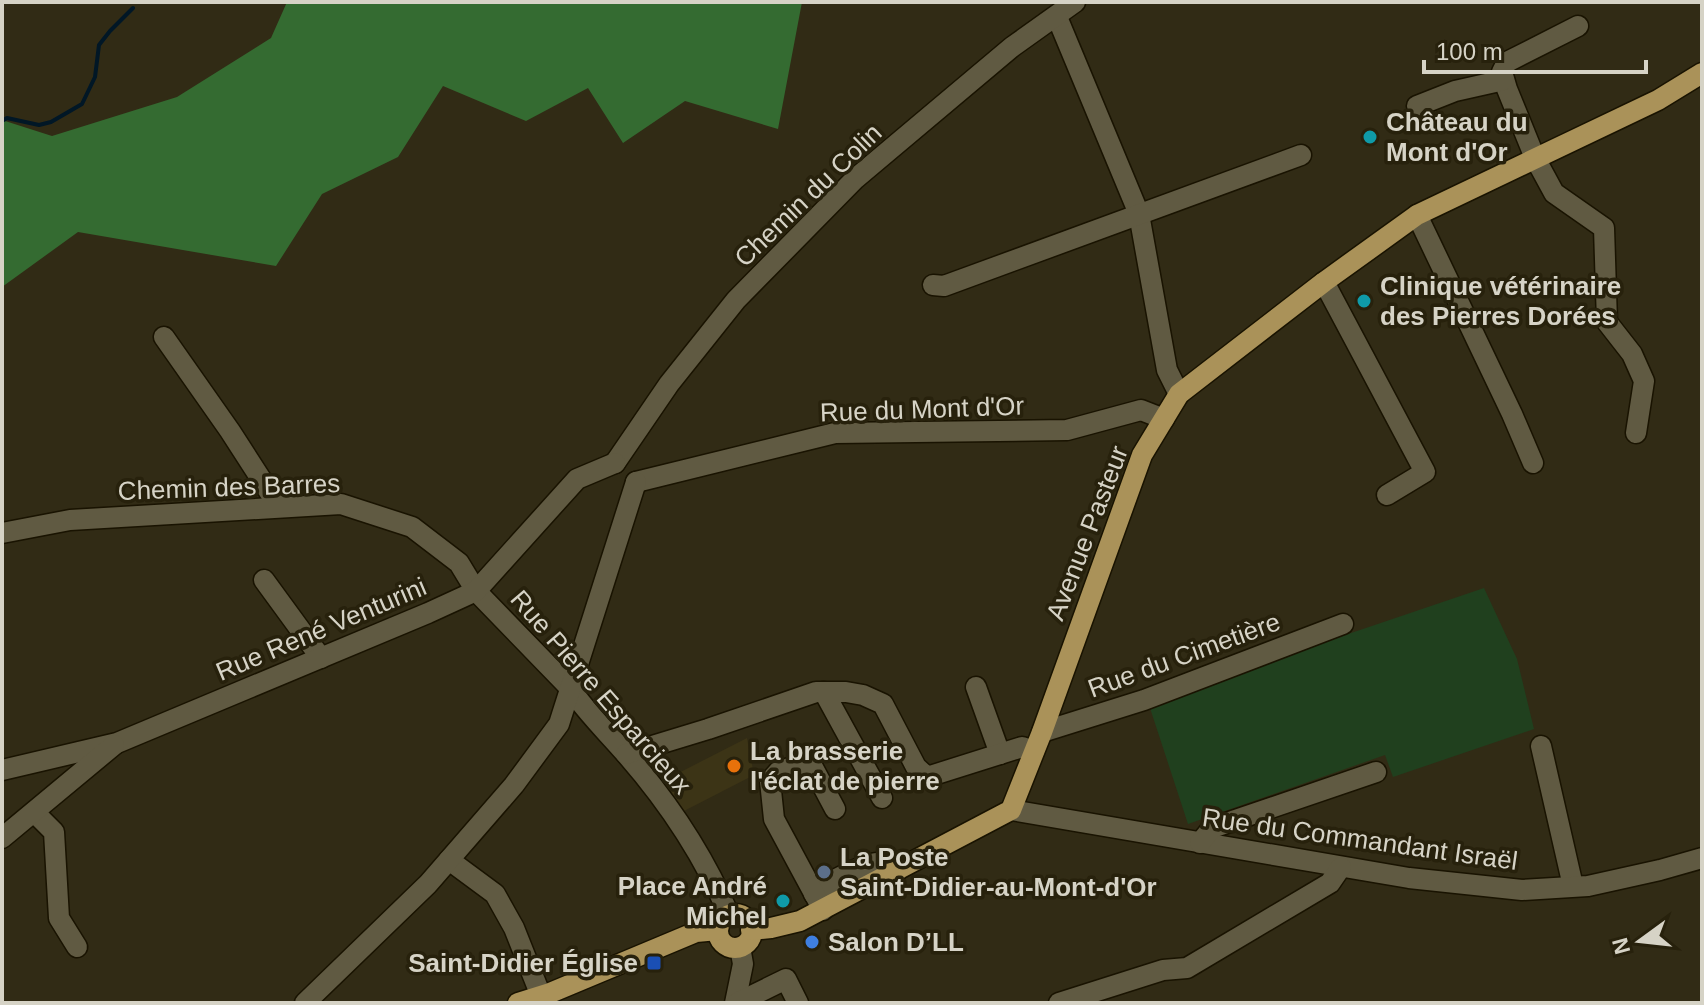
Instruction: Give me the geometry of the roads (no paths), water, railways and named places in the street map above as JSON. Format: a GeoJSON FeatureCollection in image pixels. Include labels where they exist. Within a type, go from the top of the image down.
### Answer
{"type":"FeatureCollection","features":[{"type":"Feature","properties":{"kind":"main road","name":"Avenue Pasteur"},"geometry":{"type":"LineString","coordinates":[[1011,810],[1142,455],[1179,394],[1417,215],[1658,100],[1702,73]]}},
{"type":"Feature","properties":{"kind":"main road"},"geometry":{"type":"LineString","coordinates":[[723,923],[718,936],[724,944],[734,948],[746,938],[800,921],[818,902],[897,871],[1011,810]]}},
{"type":"Feature","properties":{"kind":"main road"},"geometry":{"type":"LineString","coordinates":[[518,1003],[549,997],[739,915],[750,924],[746,938]]}},
{"type":"Feature","properties":{"kind":"street","name":"Chemin du Colin"},"geometry":{"type":"LineString","coordinates":[[615,463],[669,384],[736,300],[855,179],[1012,47],[1075,2]]}},
{"type":"Feature","properties":{"kind":"street"},"geometry":{"type":"LineString","coordinates":[[1057,17],[1139,214],[1167,370],[1179,394]]}},
{"type":"Feature","properties":{"kind":"street"},"geometry":{"type":"LineString","coordinates":[[1578,26],[1507,62],[1502,72],[1535,158],[1554,193],[1604,228],[1607,322],[1632,354],[1644,381],[1636,433]]}},
{"type":"Feature","properties":{"kind":"street"},"geometry":{"type":"LineString","coordinates":[[1417,106],[1455,91],[1504,80]]}},
{"type":"Feature","properties":{"kind":"street"},"geometry":{"type":"LineString","coordinates":[[933,285],[944,286],[1301,155]]}},
{"type":"Feature","properties":{"kind":"street"},"geometry":{"type":"LineString","coordinates":[[1417,215],[1533,463]]}},
{"type":"Feature","properties":{"kind":"street"},"geometry":{"type":"LineString","coordinates":[[1324,282],[1425,472],[1387,495]]}},
{"type":"Feature","properties":{"kind":"street"},"geometry":{"type":"LineString","coordinates":[[164,337],[279,507]]}},
{"type":"Feature","properties":{"kind":"street","name":"Rue du Mont d'Or"},"geometry":{"type":"LineString","coordinates":[[636,482],[835,433],[1067,430],[1141,410],[1164,419]]}},
{"type":"Feature","properties":{"kind":"street"},"geometry":{"type":"LineString","coordinates":[[305,1003],[428,884],[514,785],[559,724],[636,482],[615,463]]}},
{"type":"Feature","properties":{"kind":"street","name":"Rue René Venturini"},"geometry":{"type":"LineString","coordinates":[[2,770],[117,743],[476,591],[577,479],[615,463]]}},
{"type":"Feature","properties":{"kind":"street","name":"Chemin des Barres"},"geometry":{"type":"LineString","coordinates":[[2,533],[70,520],[341,504],[412,527],[459,563],[476,591]]}},
{"type":"Feature","properties":{"kind":"street"},"geometry":{"type":"LineString","coordinates":[[264,580],[321,658]]}},
{"type":"Feature","properties":{"kind":"street","name":"Rue Pierre Esparcieux"},"geometry":{"type":"LineString","coordinates":[[476,591],[570,688],[682,826],[722,898],[723,923]]}},
{"type":"Feature","properties":{"kind":"street","name":"Rue du Cimetière"},"geometry":{"type":"LineString","coordinates":[[824,692],[863,695],[883,704],[916,767],[927,777],[1022,747],[1343,624]]}},
{"type":"Feature","properties":{"kind":"street"},"geometry":{"type":"LineString","coordinates":[[976,687],[1000,754]]}},
{"type":"Feature","properties":{"kind":"street"},"geometry":{"type":"LineString","coordinates":[[626,754],[824,692],[882,798]]}},
{"type":"Feature","properties":{"kind":"street"},"geometry":{"type":"LineString","coordinates":[[2,838],[117,743]]}},
{"type":"Feature","properties":{"kind":"street"},"geometry":{"type":"LineString","coordinates":[[1541,746],[1573,886]]}},
{"type":"Feature","properties":{"kind":"street"},"geometry":{"type":"LineString","coordinates":[[818,902],[774,819],[770,781],[779,771],[810,762],[835,809]]}},
{"type":"Feature","properties":{"kind":"street"},"geometry":{"type":"LineString","coordinates":[[1200,843],[1212,828],[1376,772]]}},
{"type":"Feature","properties":{"kind":"street","name":"Rue du Commandant Israël"},"geometry":{"type":"LineString","coordinates":[[1011,810],[1409,878],[1522,890],[1588,886],[1702,858]]}},
{"type":"Feature","properties":{"kind":"street"},"geometry":{"type":"LineString","coordinates":[[34,812],[54,832],[59,918],[77,947]]}},
{"type":"Feature","properties":{"kind":"street"},"geometry":{"type":"LineString","coordinates":[[449,860],[495,894],[549,997]]}},
{"type":"Feature","properties":{"kind":"street"},"geometry":{"type":"LineString","coordinates":[[1059,1003],[1163,970],[1187,968],[1330,883],[1341,867]]}},
{"type":"Feature","properties":{"kind":"street"},"geometry":{"type":"LineString","coordinates":[[736,1003],[746,938]]}},
{"type":"Feature","properties":{"kind":"street"},"geometry":{"type":"LineString","coordinates":[[736,1003],[786,979],[798,1003]]}},
{"type":"Feature","properties":{"kind":"waterway"},"geometry":{"type":"LineString","coordinates":[[2,121],[7,118],[39,125],[51,122],[82,104],[95,77],[99,45],[133,8]]}},
{"type":"Feature","properties":{"kind":"place","name":"Château du Mont d'Or"},"geometry":{"type":"Point","coordinates":[1370,137]}},
{"type":"Feature","properties":{"kind":"place","name":"Clinique vétérinaire des Pierres Dorées"},"geometry":{"type":"Point","coordinates":[1364,301]}},
{"type":"Feature","properties":{"kind":"place","name":"La brasserie l'éclat de pierre"},"geometry":{"type":"Point","coordinates":[734,766]}},
{"type":"Feature","properties":{"kind":"place","name":"La Poste Saint-Didier-au-Mont-d'Or"},"geometry":{"type":"Point","coordinates":[824,872]}},
{"type":"Feature","properties":{"kind":"place","name":"Place André Michel"},"geometry":{"type":"Point","coordinates":[783,901]}},
{"type":"Feature","properties":{"kind":"place","name":"Salon D’LL"},"geometry":{"type":"Point","coordinates":[812,942]}},
{"type":"Feature","properties":{"kind":"place","name":"Saint-Didier Église"},"geometry":{"type":"Point","coordinates":[654,963]}}]}
